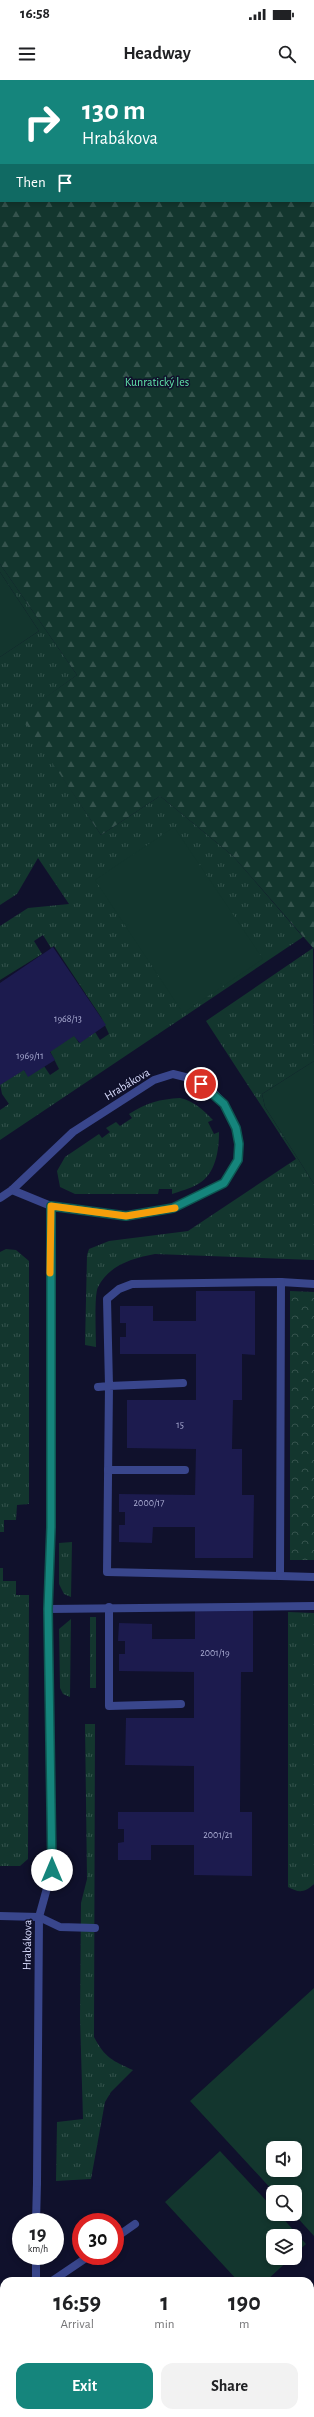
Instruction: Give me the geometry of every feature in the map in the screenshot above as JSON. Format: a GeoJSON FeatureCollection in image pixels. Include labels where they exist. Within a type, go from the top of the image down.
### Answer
{"type":"FeatureCollection","features":[{"type":"Feature","properties":{"kind":"street","name":"Hrabákova"},"geometry":{"type":"LineString","coordinates":[[0,1198],[12,1190],[73,1132],[154,1080],[173,1074],[193,1079],[210,1089],[224,1104],[236,1128],[239,1144],[238,1160],[224,1183],[173,1208],[126,1216],[51,1206],[12,1190]]}},
{"type":"Feature","properties":{"kind":"street","name":"Hrabákova"},"geometry":{"type":"LineString","coordinates":[[36,2213],[39,1917],[52,1870],[48,1609],[51,1527],[51,1206]]}},
{"type":"Feature","properties":{"kind":"street"},"geometry":{"type":"LineString","coordinates":[[280,1576],[281,1282]]}},
{"type":"Feature","properties":{"kind":"street"},"geometry":{"type":"LineString","coordinates":[[314,1284],[281,1282],[132,1284],[119,1289],[107,1299],[109,1386],[107,1572],[314,1577]]}},
{"type":"Feature","properties":{"kind":"street"},"geometry":{"type":"LineString","coordinates":[[98,1387],[183,1383]]}},
{"type":"Feature","properties":{"kind":"street"},"geometry":{"type":"LineString","coordinates":[[108,1470],[186,1470]]}},
{"type":"Feature","properties":{"kind":"street"},"geometry":{"type":"LineString","coordinates":[[48,1609],[109,1607],[314,1606]]}},
{"type":"Feature","properties":{"kind":"street"},"geometry":{"type":"LineString","coordinates":[[109,1607],[109,1706],[181,1704]]}},
{"type":"Feature","properties":{"kind":"street"},"geometry":{"type":"LineString","coordinates":[[0,1916],[39,1917],[60,1927],[95,1928]]}},
{"type":"Feature","properties":{"kind":"street"},"geometry":{"type":"LineString","coordinates":[[124,2232],[135,2224]]}},
{"type":"Feature","properties":{"kind":"street"},"geometry":{"type":"LineString","coordinates":[[36,2265],[36,2277]]}},
{"type":"Feature","properties":{"kind":"street"},"geometry":{"type":"LineString","coordinates":[[58,2277],[76,2265]]}},
{"type":"Feature","properties":{"kind":"green space","name":"Kunratický les"},"geometry":{"type":"Polygon","coordinates":[[[0,202],[314,202],[314,949],[233,856],[160,796],[101,835],[20,715],[77,675],[0,564],[0,202]]]}},
{"type":"Feature","properties":{"kind":"green space"},"geometry":{"type":"Polygon","coordinates":[[[0,564],[77,675],[21,715],[101,835],[160,796],[233,856],[303,937],[0,1140],[0,1110],[9,1104],[2,1094],[0,1084],[23,1069],[29,1076],[44,1066],[50,1075],[59,1069],[50,1051],[74,1035],[79,1043],[95,1032],[100,1040],[109,1034],[101,1017],[54,946],[51,948],[43,935],[34,941],[42,954],[0,980],[0,926],[28,908],[69,904],[38,858],[17,894],[0,905],[0,657],[39,631],[0,572],[0,564]]]}},
{"type":"Feature","properties":{"kind":"green space"},"geometry":{"type":"Polygon","coordinates":[[[0,572],[39,631],[0,657],[0,572]]]}},
{"type":"Feature","properties":{"kind":"green space"},"geometry":{"type":"Polygon","coordinates":[[[174,827],[263,959],[183,1013],[95,880],[174,827]]]}},
{"type":"Feature","properties":{"kind":"green space"},"geometry":{"type":"Polygon","coordinates":[[[313,948],[314,1061],[262,1094],[265,1107],[314,1184],[314,1260],[155,1254],[130,1260],[108,1273],[98,1287],[96,1306],[96,1347],[85,1345],[87,1255],[89,1249],[109,1241],[188,1231],[296,1159],[206,1021],[313,948]]]}},
{"type":"Feature","properties":{"kind":"green space"},"geometry":{"type":"Polygon","coordinates":[[[314,1061],[314,1184],[265,1107],[262,1094],[314,1061]]]}},
{"type":"Feature","properties":{"kind":"green space"},"geometry":{"type":"Polygon","coordinates":[[[180,1098],[194,1103],[201,1109],[213,1120],[208,1122],[214,1134],[219,1132],[217,1154],[213,1168],[204,1180],[192,1187],[172,1194],[172,1189],[159,1189],[158,1194],[75,1194],[60,1187],[57,1171],[65,1157],[99,1134],[102,1138],[110,1132],[106,1128],[116,1122],[120,1126],[132,1118],[129,1114],[141,1107],[166,1099],[180,1098]]]}},
{"type":"Feature","properties":{"kind":"green space"},"geometry":{"type":"Polygon","coordinates":[[[6,1249],[16,1250],[29,1261],[29,1504],[17,1505],[16,1520],[4,1520],[4,1532],[0,1532],[0,1252],[6,1249]]]}},
{"type":"Feature","properties":{"kind":"green space"},"geometry":{"type":"Polygon","coordinates":[[[290,1291],[314,1292],[314,1560],[290,1560],[290,1291]]]}},
{"type":"Feature","properties":{"kind":"green space"},"geometry":{"type":"Polygon","coordinates":[[[72,1542],[71,1597],[64,1594],[59,1584],[59,1543],[72,1542]]]}},
{"type":"Feature","properties":{"kind":"green space"},"geometry":{"type":"Polygon","coordinates":[[[0,1568],[3,1568],[3,1581],[16,1581],[16,1595],[29,1595],[28,1859],[20,1866],[0,1866],[0,1568]]]}},
{"type":"Feature","properties":{"kind":"green space"},"geometry":{"type":"Polygon","coordinates":[[[288,1612],[314,1613],[314,1884],[301,1891],[288,1887],[288,1612]]]}},
{"type":"Feature","properties":{"kind":"green space"},"geometry":{"type":"Polygon","coordinates":[[[90,1617],[96,1617],[96,1688],[90,1688],[90,1617]]]}},
{"type":"Feature","properties":{"kind":"green space"},"geometry":{"type":"Polygon","coordinates":[[[71,1619],[70,1697],[63,1694],[60,1688],[59,1629],[71,1619]]]}},
{"type":"Feature","properties":{"kind":"green space"},"geometry":{"type":"Polygon","coordinates":[[[85,1724],[95,1724],[94,2037],[102,2050],[110,2058],[133,2070],[111,2092],[105,2102],[91,2179],[56,2181],[57,2122],[83,2119],[80,2018],[81,1903],[87,1879],[85,1724]]]}},
{"type":"Feature","properties":{"kind":"green space"},"geometry":{"type":"Polygon","coordinates":[[[314,1988],[314,2236],[300,2221],[302,2221],[302,2185],[268,2185],[190,2101],[314,1988]]]}},
{"type":"Feature","properties":{"kind":"green space"},"geometry":{"type":"Polygon","coordinates":[[[220,2151],[266,2200],[266,2221],[285,2221],[292,2229],[266,2229],[266,2265],[283,2265],[270,2277],[234,2277],[165,2202],[220,2151]]]}},
{"type":"Feature","properties":{"kind":"green space"},"geometry":{"type":"Polygon","coordinates":[[[302,2240],[306,2244],[302,2248],[302,2240]]]}},
{"type":"Feature","properties":{"kind":"building"},"geometry":{"type":"Polygon","coordinates":[[[53,947],[106,1025],[80,1043],[74,1036],[50,1052],[55,1060],[28,1077],[24,1070],[0,1085],[0,983],[53,947]]]}},
{"type":"Feature","properties":{"kind":"building"},"geometry":{"type":"Polygon","coordinates":[[[196,1291],[255,1291],[255,1355],[242,1354],[242,1400],[233,1400],[232,1449],[242,1449],[242,1495],[254,1495],[253,1558],[195,1558],[195,1527],[153,1527],[152,1543],[119,1542],[119,1525],[125,1525],[125,1512],[119,1512],[119,1494],[195,1495],[196,1449],[127,1448],[127,1400],[196,1400],[196,1354],[120,1354],[120,1337],[126,1337],[126,1323],[120,1323],[120,1306],[153,1306],[153,1321],[196,1321],[196,1291]]]}},
{"type":"Feature","properties":{"kind":"building"},"geometry":{"type":"Polygon","coordinates":[[[195,1609],[253,1609],[253,1672],[241,1672],[240,1812],[252,1812],[252,1876],[194,1875],[194,1845],[151,1845],[151,1860],[118,1860],[118,1843],[124,1842],[124,1829],[118,1829],[118,1812],[194,1812],[194,1766],[125,1765],[126,1718],[194,1718],[194,1672],[119,1671],[119,1654],[125,1654],[125,1641],[118,1641],[119,1623],[152,1624],[152,1639],[195,1639],[195,1609]]]}},
{"type":"Feature","properties":{"kind":"slow traffic"},"geometry":{"type":"LineString","coordinates":[[50,1273],[51,1206],[126,1216],[175,1208]]}},
{"type":"Feature","properties":{"kind":"route"},"geometry":{"type":"LineString","coordinates":[[52,1870],[48,1609],[51,1527],[49,1389],[51,1206],[126,1216],[173,1208],[224,1183],[238,1160],[239,1144],[236,1128],[224,1104],[210,1089],[201,1084]]}}]}
